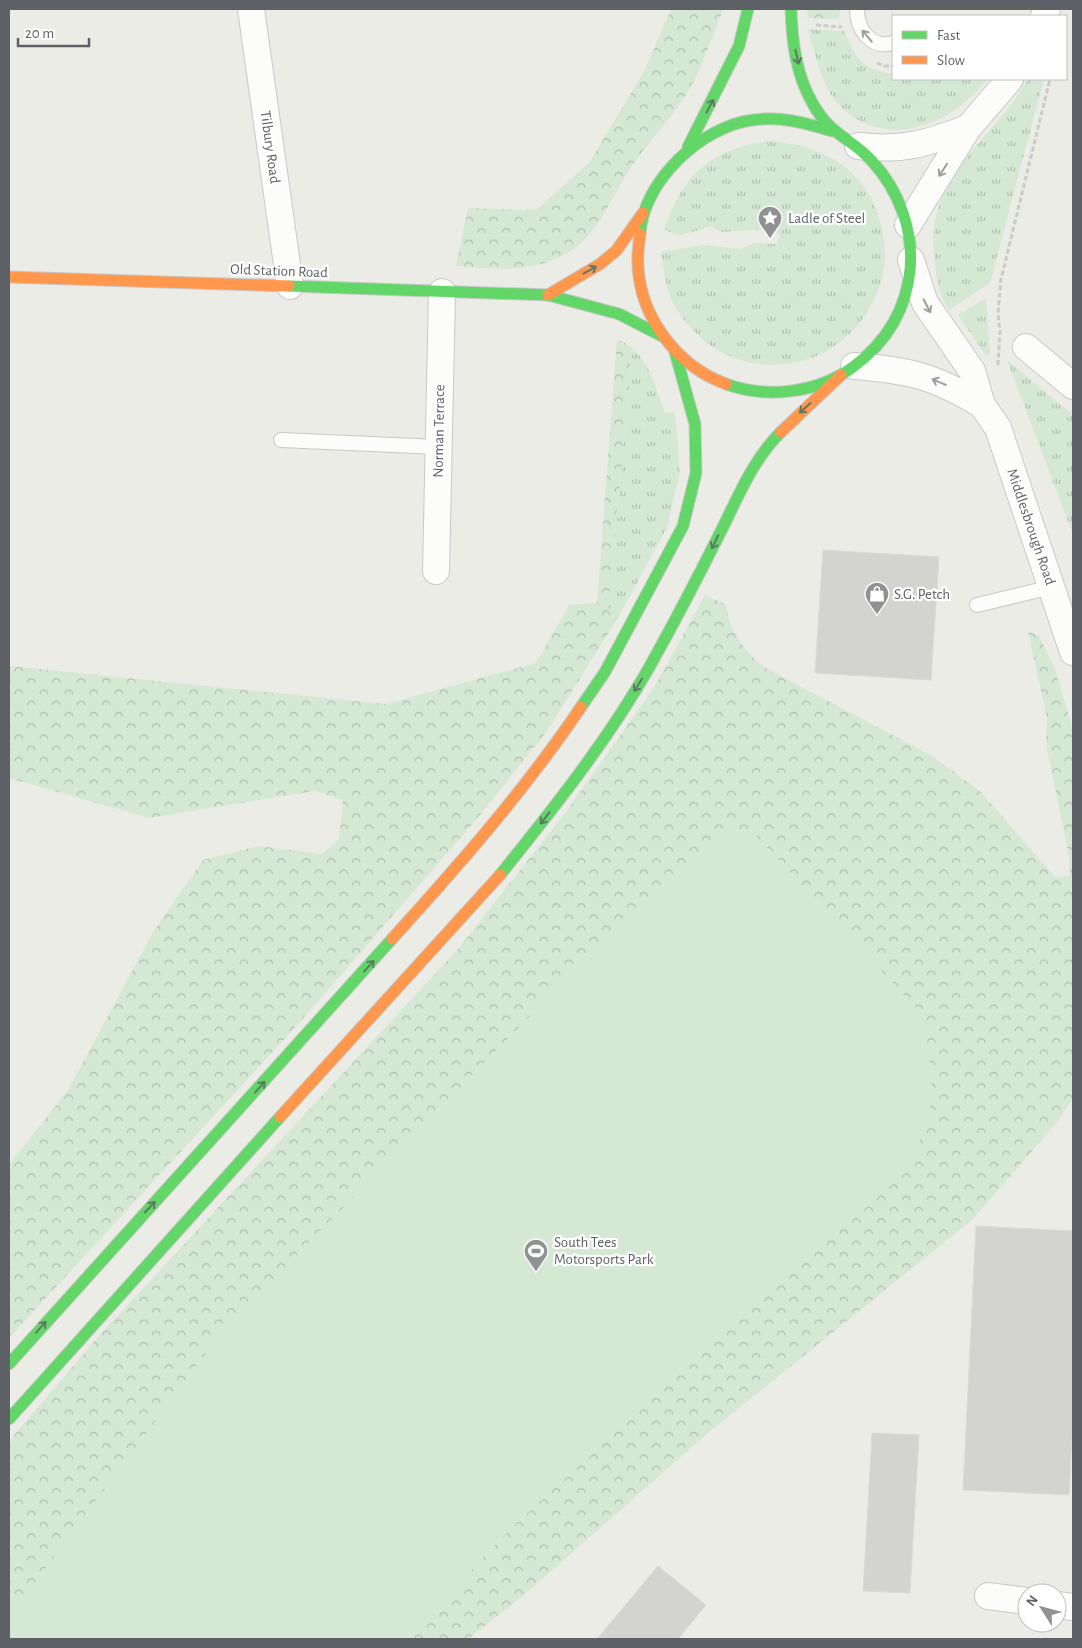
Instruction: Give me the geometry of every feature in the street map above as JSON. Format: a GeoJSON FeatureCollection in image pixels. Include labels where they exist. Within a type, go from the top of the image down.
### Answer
{"type":"FeatureCollection","features":[{"type":"Feature","properties":{"kind":"main road"},"geometry":{"type":"LineString","coordinates":[[687,149],[739,46],[748,9]]}},
{"type":"Feature","properties":{"kind":"main road"},"geometry":{"type":"LineString","coordinates":[[791,9],[791,23],[796,54],[804,83],[812,104],[832,131]]}},
{"type":"Feature","properties":{"kind":"main road"},"geometry":{"type":"LineString","coordinates":[[9,1419],[101,1314],[494,882],[545,819],[595,751],[650,668],[749,475],[770,443],[847,371],[869,354],[892,326],[906,294],[911,260],[908,226],[896,193],[879,167],[858,146],[832,131],[795,120],[757,119],[720,129],[687,149],[660,178],[643,213],[629,236],[612,255],[548,295]]}},
{"type":"Feature","properties":{"kind":"main road"},"geometry":{"type":"LineString","coordinates":[[643,213],[636,245],[638,277],[646,308],[662,336],[675,352],[703,374],[736,388],[772,393],[807,389],[847,371]]}},
{"type":"Feature","properties":{"kind":"main road","name":"Old Station Road"},"geometry":{"type":"LineString","coordinates":[[9,278],[548,295],[619,314],[662,336]]}},
{"type":"Feature","properties":{"kind":"main road"},"geometry":{"type":"LineString","coordinates":[[9,1364],[478,844],[544,762],[605,672],[653,585],[682,526],[696,473],[695,424],[675,352]]}},
{"type":"Feature","properties":{"kind":"street","name":"Tilbury Road"},"geometry":{"type":"LineString","coordinates":[[251,9],[290,286]]}},
{"type":"Feature","properties":{"kind":"street"},"geometry":{"type":"LineString","coordinates":[[908,226],[968,128],[1009,80]]}},
{"type":"Feature","properties":{"kind":"street"},"geometry":{"type":"LineString","coordinates":[[858,146],[898,149],[917,146],[968,128]]}},
{"type":"Feature","properties":{"kind":"street","name":"Middlesbrough Road"},"geometry":{"type":"LineString","coordinates":[[911,260],[925,303],[972,372],[982,405],[998,428],[1073,652]]}},
{"type":"Feature","properties":{"kind":"street","name":"Norman Terrace"},"geometry":{"type":"LineString","coordinates":[[436,571],[442,292]]}},
{"type":"Feature","properties":{"kind":"street"},"geometry":{"type":"LineString","coordinates":[[1026,347],[1073,386]]}},
{"type":"Feature","properties":{"kind":"street","name":"Middlesbrough Road"},"geometry":{"type":"LineString","coordinates":[[847,371],[899,370],[926,376],[955,389],[982,405]]}},
{"type":"Feature","properties":{"kind":"street"},"geometry":{"type":"LineString","coordinates":[[988,1596],[1017,1600]]}},
{"type":"Feature","properties":{"kind":"lane"},"geometry":{"type":"LineString","coordinates":[[857,9],[857,18],[864,35],[878,44],[892,43]]}},
{"type":"Feature","properties":{"kind":"lane"},"geometry":{"type":"LineString","coordinates":[[281,440],[439,447]]}},
{"type":"Feature","properties":{"kind":"lane"},"geometry":{"type":"LineString","coordinates":[[977,605],[1052,587]]}},
{"type":"Feature","properties":{"kind":"path"},"geometry":{"type":"LineString","coordinates":[[791,23],[844,27]]}},
{"type":"Feature","properties":{"kind":"path"},"geometry":{"type":"LineString","coordinates":[[998,368],[1000,331],[998,314],[1001,279],[1050,80]]}},
{"type":"Feature","properties":{"kind":"green space"},"geometry":{"type":"Polygon","coordinates":[[[671,9],[727,9],[723,10],[700,69],[690,88],[634,163],[603,215],[585,239],[560,257],[535,266],[509,269],[456,266],[468,208],[536,210],[589,163],[645,70],[671,9]]]}},
{"type":"Feature","properties":{"kind":"green space"},"geometry":{"type":"Polygon","coordinates":[[[807,9],[840,9],[839,19],[807,18],[807,9]]]}},
{"type":"Feature","properties":{"kind":"green space"},"geometry":{"type":"Polygon","coordinates":[[[808,29],[844,31],[861,61],[873,69],[892,74],[892,80],[987,80],[974,95],[939,119],[920,126],[900,130],[880,128],[861,121],[842,108],[829,91],[820,71],[808,29]]]}},
{"type":"Feature","properties":{"kind":"green space"},"geometry":{"type":"Polygon","coordinates":[[[1027,80],[1044,80],[990,283],[949,310],[939,288],[935,264],[934,233],[939,207],[949,184],[962,163],[1013,102],[1027,80]]]}},
{"type":"Feature","properties":{"kind":"green space"},"geometry":{"type":"Polygon","coordinates":[[[767,141],[798,145],[813,150],[840,163],[852,173],[862,184],[876,210],[883,233],[885,257],[884,269],[877,293],[860,322],[838,344],[811,358],[782,364],[753,363],[724,353],[698,336],[673,303],[666,282],[661,252],[702,245],[741,249],[754,243],[777,244],[780,234],[767,229],[720,232],[712,226],[678,236],[664,229],[680,194],[701,168],[729,151],[767,141]]]}},
{"type":"Feature","properties":{"kind":"green space"},"geometry":{"type":"Polygon","coordinates":[[[986,298],[990,353],[986,356],[958,315],[986,298]]]}},
{"type":"Feature","properties":{"kind":"green space"},"geometry":{"type":"Polygon","coordinates":[[[617,339],[627,344],[643,360],[653,380],[665,413],[675,413],[680,472],[667,528],[616,621],[608,610],[631,366],[626,346],[617,339]]]}},
{"type":"Feature","properties":{"kind":"green space"},"geometry":{"type":"Polygon","coordinates":[[[617,339],[626,346],[631,366],[608,610],[616,621],[547,731],[476,820],[292,1031],[9,1338],[9,1165],[68,1090],[153,932],[203,860],[258,846],[322,854],[339,839],[343,800],[315,791],[149,818],[9,778],[9,666],[386,704],[536,663],[569,605],[597,603],[617,339]]]}},
{"type":"Feature","properties":{"kind":"green space"},"geometry":{"type":"Polygon","coordinates":[[[1007,360],[1073,415],[1073,535],[1007,360]]]}},
{"type":"Feature","properties":{"kind":"green space"},"geometry":{"type":"Polygon","coordinates":[[[705,595],[725,604],[738,639],[764,667],[932,756],[981,792],[1055,877],[1070,876],[1069,856],[1046,744],[1047,718],[1028,631],[1039,636],[1055,669],[1073,730],[1073,1098],[1059,1120],[972,1220],[708,1433],[524,1595],[468,1639],[407,1639],[506,1533],[675,1375],[912,1166],[925,1018],[755,835],[725,827],[547,999],[221,1333],[9,1618],[9,1441],[97,1338],[458,949],[565,813],[655,686],[705,595]]]}},
{"type":"Feature","properties":{"kind":"green space","name":"South Tees Motorsports Park"},"geometry":{"type":"Polygon","coordinates":[[[725,827],[755,835],[925,1018],[933,1097],[912,1167],[675,1375],[506,1533],[407,1639],[9,1639],[9,1618],[221,1333],[547,999],[725,827]]]}},
{"type":"Feature","properties":{"kind":"building","name":"S.G. Petch"},"geometry":{"type":"Polygon","coordinates":[[[823,550],[939,557],[931,680],[815,673],[823,550]]]}},
{"type":"Feature","properties":{"kind":"building"},"geometry":{"type":"Polygon","coordinates":[[[976,1226],[1073,1231],[1073,1417],[1069,1495],[963,1490],[976,1226]]]}},
{"type":"Feature","properties":{"kind":"building"},"geometry":{"type":"Polygon","coordinates":[[[872,1433],[919,1435],[910,1593],[863,1591],[872,1433]]]}},
{"type":"Feature","properties":{"kind":"building"},"geometry":{"type":"Polygon","coordinates":[[[658,1566],[706,1605],[678,1639],[597,1639],[658,1566]]]}},
{"type":"Feature","properties":{"kind":"traffic: fast"},"geometry":{"type":"LineString","coordinates":[[688,147],[739,46],[748,9]]}},
{"type":"Feature","properties":{"kind":"traffic: fast"},"geometry":{"type":"LineString","coordinates":[[726,384],[758,391],[792,391],[824,383],[839,376],[853,367],[876,346],[894,323],[905,296],[910,269],[909,241],[903,213],[890,186],[864,153],[826,123],[807,93],[796,58],[792,34],[791,9]]}},
{"type":"Feature","properties":{"kind":"traffic: fast"},"geometry":{"type":"LineString","coordinates":[[640,234],[644,214],[652,195],[664,176],[678,159],[714,133],[734,124],[763,119],[793,121],[832,131]]}},
{"type":"Feature","properties":{"kind":"traffic: fast"},"geometry":{"type":"LineString","coordinates":[[289,286],[548,295],[619,314],[662,336]]}},
{"type":"Feature","properties":{"kind":"traffic: fast"},"geometry":{"type":"LineString","coordinates":[[581,707],[605,672],[683,526],[696,473],[695,424],[675,352]]}},
{"type":"Feature","properties":{"kind":"traffic: fast"},"geometry":{"type":"LineString","coordinates":[[500,875],[579,774],[634,694],[685,601],[753,468],[781,432]]}},
{"type":"Feature","properties":{"kind":"traffic: fast"},"geometry":{"type":"LineString","coordinates":[[9,1364],[392,939]]}},
{"type":"Feature","properties":{"kind":"traffic: fast"},"geometry":{"type":"LineString","coordinates":[[9,1419],[280,1117]]}},
{"type":"Feature","properties":{"kind":"traffic: slow"},"geometry":{"type":"LineString","coordinates":[[548,295],[600,264],[616,251],[643,213]]}},
{"type":"Feature","properties":{"kind":"traffic: slow"},"geometry":{"type":"LineString","coordinates":[[640,234],[638,250],[640,284],[654,321],[664,337],[677,352],[708,376],[726,384]]}},
{"type":"Feature","properties":{"kind":"traffic: slow"},"geometry":{"type":"LineString","coordinates":[[9,277],[289,286]]}},
{"type":"Feature","properties":{"kind":"traffic: slow"},"geometry":{"type":"LineString","coordinates":[[781,432],[841,375]]}},
{"type":"Feature","properties":{"kind":"traffic: slow"},"geometry":{"type":"LineString","coordinates":[[392,939],[514,797],[560,738],[581,707]]}},
{"type":"Feature","properties":{"kind":"traffic: slow"},"geometry":{"type":"LineString","coordinates":[[280,1117],[500,875]]}},
{"type":"Feature","properties":{"kind":"place","name":"Ladle of Steel"},"geometry":{"type":"Point","coordinates":[770,239]}},
{"type":"Feature","properties":{"kind":"place","name":"S.G. Petch"},"geometry":{"type":"Point","coordinates":[877,615]}},
{"type":"Feature","properties":{"kind":"place","name":"South Tees Motorsports Park"},"geometry":{"type":"Point","coordinates":[536,1272]}}]}
